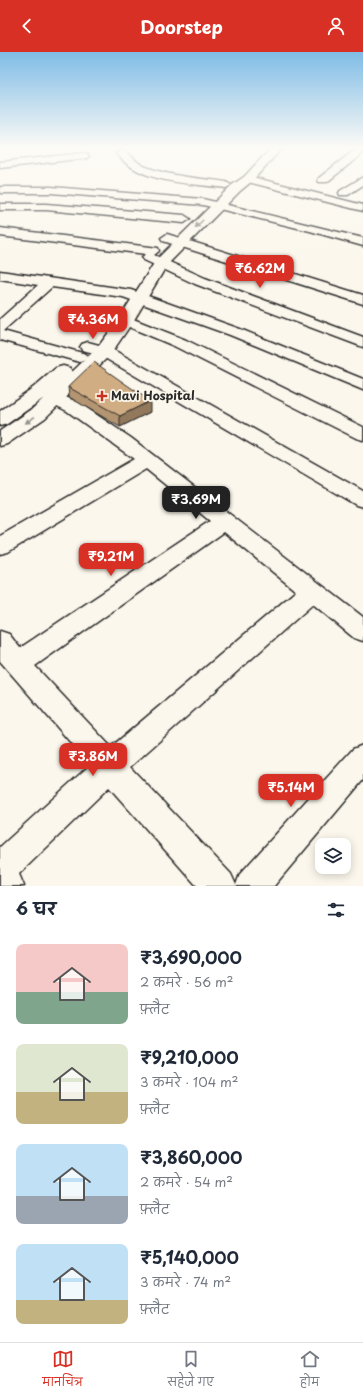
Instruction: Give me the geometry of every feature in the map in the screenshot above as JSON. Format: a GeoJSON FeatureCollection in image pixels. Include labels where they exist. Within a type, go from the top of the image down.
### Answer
{"type":"FeatureCollection","features":[{"type":"Feature","properties":{"kind":"street"},"geometry":{"type":"LineString","coordinates":[[174,240],[184,219],[223,187]]}},
{"type":"Feature","properties":{"kind":"street"},"geometry":{"type":"LineString","coordinates":[[0,440],[38,414],[48,395],[90,352],[119,318],[154,257],[239,187]]}},
{"type":"Feature","properties":{"kind":"street"},"geometry":{"type":"LineString","coordinates":[[279,187],[363,208]]}},
{"type":"Feature","properties":{"kind":"street"},"geometry":{"type":"LineString","coordinates":[[344,193],[353,187]]}},
{"type":"Feature","properties":{"kind":"street"},"geometry":{"type":"LineString","coordinates":[[0,190],[50,190],[203,202],[363,242]]}},
{"type":"Feature","properties":{"kind":"street"},"geometry":{"type":"LineString","coordinates":[[0,207],[46,207],[184,219]]}},
{"type":"Feature","properties":{"kind":"street"},"geometry":{"type":"LineString","coordinates":[[0,232],[154,257],[200,281],[363,342]]}},
{"type":"Feature","properties":{"kind":"street"},"geometry":{"type":"LineString","coordinates":[[174,240],[363,300]]}},
{"type":"Feature","properties":{"kind":"street"},"geometry":{"type":"LineString","coordinates":[[0,275],[132,295],[235,332],[363,385]]}},
{"type":"Feature","properties":{"kind":"street"},"geometry":{"type":"LineString","coordinates":[[0,327],[49,282]]}},
{"type":"Feature","properties":{"kind":"street"},"geometry":{"type":"LineString","coordinates":[[119,318],[180,343],[363,434]]}},
{"type":"Feature","properties":{"kind":"street"},"geometry":{"type":"LineString","coordinates":[[0,335],[90,352],[363,500]]}},
{"type":"Feature","properties":{"kind":"street"},"geometry":{"type":"LineString","coordinates":[[0,420],[48,395],[85,370],[90,352]]}},
{"type":"Feature","properties":{"kind":"street"},"geometry":{"type":"LineString","coordinates":[[48,395],[97,422],[363,630]]}},
{"type":"Feature","properties":{"kind":"street"},"geometry":{"type":"LineString","coordinates":[[0,546],[147,460]]}},
{"type":"Feature","properties":{"kind":"street"},"geometry":{"type":"LineString","coordinates":[[17,664],[225,521]]}},
{"type":"Feature","properties":{"kind":"street"},"geometry":{"type":"LineString","coordinates":[[0,869],[111,765],[312,591]]}},
{"type":"Feature","properties":{"kind":"street"},"geometry":{"type":"LineString","coordinates":[[0,641],[17,664],[111,765],[219,886]]}},
{"type":"Feature","properties":{"kind":"street"},"geometry":{"type":"LineString","coordinates":[[252,886],[363,758]]}},
{"type":"Feature","properties":{"kind":"street"},"geometry":{"type":"LineString","coordinates":[[0,874],[7,886]]}},
{"type":"Feature","properties":{"kind":"building"},"geometry":{"type":"Polygon","coordinates":[[[94,362],[150,401],[120,416],[68,387],[94,362]]]}},
{"type":"Feature","properties":{"kind":"place","name":"Mavi Hospital"},"geometry":{"type":"Point","coordinates":[102,396]}}]}
